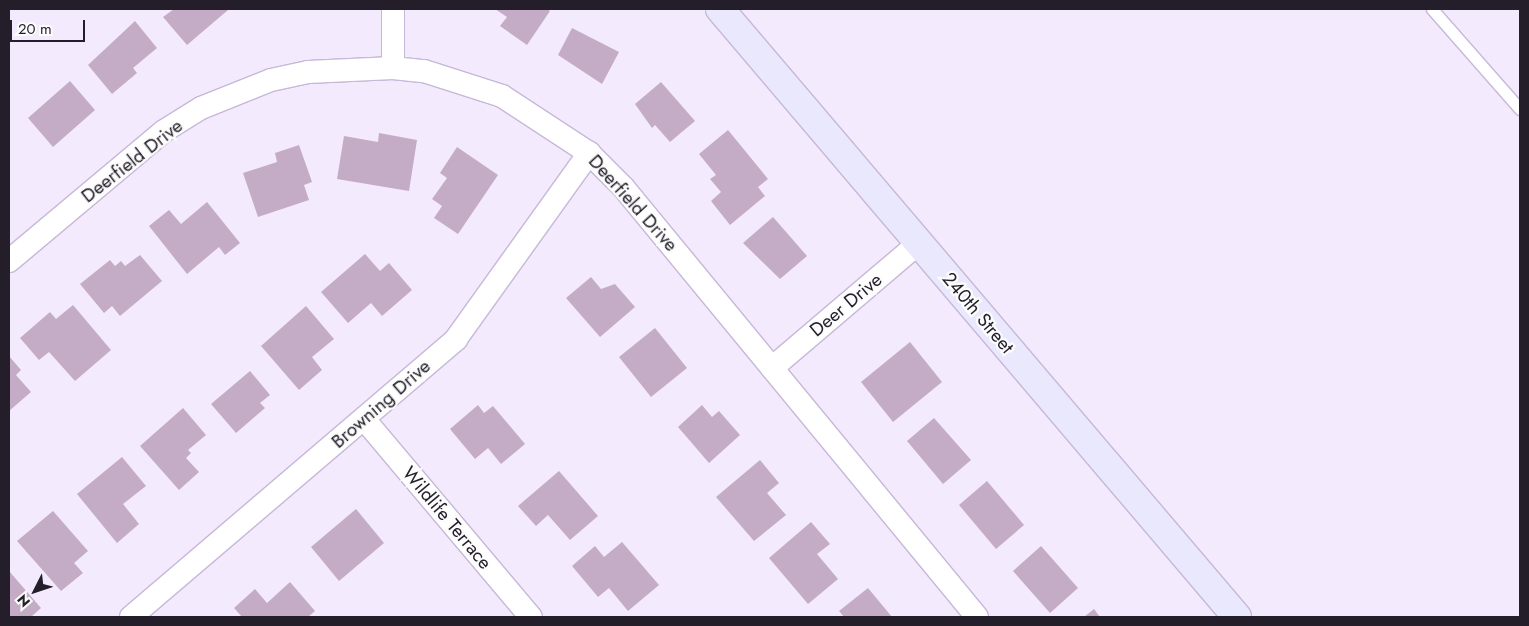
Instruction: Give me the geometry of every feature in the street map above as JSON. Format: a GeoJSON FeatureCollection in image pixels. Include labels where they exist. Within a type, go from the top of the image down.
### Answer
{"type":"FeatureCollection","features":[{"type":"Feature","properties":{"kind":"street"},"geometry":{"type":"LineString","coordinates":[[393,9],[393,68]]}},
{"type":"Feature","properties":{"kind":"street","name":"240th Street"},"geometry":{"type":"LineString","coordinates":[[720,9],[1237,617]]}},
{"type":"Feature","properties":{"kind":"street","name":"Deerfield Drive"},"geometry":{"type":"LineString","coordinates":[[9,261],[164,131],[201,108],[270,80],[308,72],[393,68],[424,71],[502,96],[589,153],[623,187],[977,617]]}},
{"type":"Feature","properties":{"kind":"street","name":"Browning Drive"},"geometry":{"type":"LineString","coordinates":[[131,617],[364,420],[456,339],[589,153]]}},
{"type":"Feature","properties":{"kind":"street","name":"Deer Drive"},"geometry":{"type":"LineString","coordinates":[[772,368],[919,243]]}},
{"type":"Feature","properties":{"kind":"street","name":"Wildlife Terrace"},"geometry":{"type":"LineString","coordinates":[[364,420],[531,617]]}},
{"type":"Feature","properties":{"kind":"lane"},"geometry":{"type":"LineString","coordinates":[[1432,9],[1520,109]]}},
{"type":"Feature","properties":{"kind":"building"},"geometry":{"type":"Polygon","coordinates":[[[174,9],[228,10],[187,45],[163,17],[174,9]]]}},
{"type":"Feature","properties":{"kind":"building"},"geometry":{"type":"Polygon","coordinates":[[[495,9],[547,9],[550,11],[527,45],[500,26],[507,17],[495,9]]]}},
{"type":"Feature","properties":{"kind":"building"},"geometry":{"type":"Polygon","coordinates":[[[135,21],[157,48],[133,68],[137,73],[112,94],[88,65],[135,21]]]}},
{"type":"Feature","properties":{"kind":"building"},"geometry":{"type":"Polygon","coordinates":[[[572,28],[619,52],[602,84],[558,55],[572,28]]]}},
{"type":"Feature","properties":{"kind":"building"},"geometry":{"type":"Polygon","coordinates":[[[70,81],[95,110],[53,147],[28,118],[70,81]]]}},
{"type":"Feature","properties":{"kind":"building"},"geometry":{"type":"Polygon","coordinates":[[[661,82],[695,121],[670,142],[655,125],[652,128],[635,104],[661,82]]]}},
{"type":"Feature","properties":{"kind":"building"},"geometry":{"type":"Polygon","coordinates":[[[728,130],[768,179],[758,187],[765,196],[730,225],[711,201],[721,192],[710,179],[716,175],[699,154],[728,130]]]}},
{"type":"Feature","properties":{"kind":"building"},"geometry":{"type":"Polygon","coordinates":[[[379,133],[417,140],[409,191],[337,179],[344,136],[378,142],[379,133]]]}},
{"type":"Feature","properties":{"kind":"building"},"geometry":{"type":"Polygon","coordinates":[[[299,145],[312,182],[304,185],[309,200],[258,217],[243,173],[277,162],[275,153],[299,145]]]}},
{"type":"Feature","properties":{"kind":"building"},"geometry":{"type":"Polygon","coordinates":[[[457,147],[498,175],[458,234],[434,218],[442,206],[432,199],[447,178],[440,173],[457,147]]]}},
{"type":"Feature","properties":{"kind":"building"},"geometry":{"type":"Polygon","coordinates":[[[207,202],[240,243],[225,255],[219,247],[187,274],[149,226],[169,210],[181,224],[207,202]]]}},
{"type":"Feature","properties":{"kind":"building"},"geometry":{"type":"Polygon","coordinates":[[[773,217],[807,256],[780,279],[743,243],[773,217]]]}},
{"type":"Feature","properties":{"kind":"building"},"geometry":{"type":"Polygon","coordinates":[[[365,254],[380,271],[389,263],[412,290],[382,316],[371,303],[348,323],[321,292],[365,254]]]}},
{"type":"Feature","properties":{"kind":"building"},"geometry":{"type":"Polygon","coordinates":[[[140,255],[162,281],[120,316],[112,306],[104,313],[80,284],[110,260],[115,266],[121,261],[125,266],[140,255]]]}},
{"type":"Feature","properties":{"kind":"building"},"geometry":{"type":"Polygon","coordinates":[[[591,277],[601,289],[615,284],[635,307],[600,337],[566,298],[591,277]]]}},
{"type":"Feature","properties":{"kind":"building"},"geometry":{"type":"Polygon","coordinates":[[[73,305],[111,350],[75,381],[49,352],[39,360],[20,338],[50,312],[56,319],[73,305]]]}},
{"type":"Feature","properties":{"kind":"building"},"geometry":{"type":"Polygon","coordinates":[[[306,306],[334,339],[312,357],[322,370],[299,390],[261,346],[306,306]]]}},
{"type":"Feature","properties":{"kind":"building"},"geometry":{"type":"Polygon","coordinates":[[[655,328],[687,368],[651,397],[619,357],[655,328]]]}},
{"type":"Feature","properties":{"kind":"building"},"geometry":{"type":"Polygon","coordinates":[[[910,342],[942,382],[893,422],[861,382],[910,342]]]}},
{"type":"Feature","properties":{"kind":"building"},"geometry":{"type":"Polygon","coordinates":[[[9,356],[21,370],[16,375],[31,392],[9,411],[9,356]]]}},
{"type":"Feature","properties":{"kind":"building"},"geometry":{"type":"Polygon","coordinates":[[[250,371],[270,395],[260,403],[265,408],[236,433],[211,404],[250,371]]]}},
{"type":"Feature","properties":{"kind":"building"},"geometry":{"type":"Polygon","coordinates":[[[478,405],[484,413],[493,406],[525,444],[501,464],[488,448],[475,459],[450,429],[478,405]]]}},
{"type":"Feature","properties":{"kind":"building"},"geometry":{"type":"Polygon","coordinates":[[[702,405],[712,417],[719,411],[740,435],[709,463],[678,427],[702,405]]]}},
{"type":"Feature","properties":{"kind":"building"},"geometry":{"type":"Polygon","coordinates":[[[183,408],[206,435],[188,450],[191,453],[186,458],[199,472],[179,490],[140,446],[183,408]]]}},
{"type":"Feature","properties":{"kind":"building"},"geometry":{"type":"Polygon","coordinates":[[[934,418],[971,460],[943,484],[907,441],[934,418]]]}},
{"type":"Feature","properties":{"kind":"building"},"geometry":{"type":"Polygon","coordinates":[[[122,457],[146,486],[123,504],[139,524],[117,543],[77,494],[122,457]]]}},
{"type":"Feature","properties":{"kind":"building"},"geometry":{"type":"Polygon","coordinates":[[[760,460],[779,483],[767,493],[786,515],[754,541],[716,497],[760,460]]]}},
{"type":"Feature","properties":{"kind":"building"},"geometry":{"type":"Polygon","coordinates":[[[559,471],[598,516],[570,540],[548,515],[536,526],[518,506],[559,471]]]}},
{"type":"Feature","properties":{"kind":"building"},"geometry":{"type":"Polygon","coordinates":[[[987,481],[1024,525],[996,549],[959,505],[987,481]]]}},
{"type":"Feature","properties":{"kind":"building"},"geometry":{"type":"Polygon","coordinates":[[[356,509],[384,543],[339,581],[311,547],[356,509]]]}},
{"type":"Feature","properties":{"kind":"building"},"geometry":{"type":"Polygon","coordinates":[[[53,511],[88,551],[74,563],[83,573],[61,591],[17,541],[53,511]]]}},
{"type":"Feature","properties":{"kind":"building"},"geometry":{"type":"Polygon","coordinates":[[[811,522],[830,544],[817,554],[838,579],[808,604],[769,558],[811,522]]]}},
{"type":"Feature","properties":{"kind":"building"},"geometry":{"type":"Polygon","coordinates":[[[622,542],[659,585],[628,611],[609,588],[598,597],[572,566],[595,546],[604,557],[622,542]]]}},
{"type":"Feature","properties":{"kind":"building"},"geometry":{"type":"Polygon","coordinates":[[[1041,546],[1078,588],[1050,613],[1013,571],[1041,546]]]}},
{"type":"Feature","properties":{"kind":"building"},"geometry":{"type":"Polygon","coordinates":[[[9,571],[41,608],[31,617],[9,617],[9,571]]]}},
{"type":"Feature","properties":{"kind":"building"},"geometry":{"type":"Polygon","coordinates":[[[290,582],[315,611],[308,617],[242,617],[234,608],[255,589],[267,603],[290,582]]]}},
{"type":"Feature","properties":{"kind":"building"},"geometry":{"type":"Polygon","coordinates":[[[868,588],[892,617],[844,617],[839,611],[868,588]]]}},
{"type":"Feature","properties":{"kind":"building"},"geometry":{"type":"Polygon","coordinates":[[[1094,609],[1100,617],[1084,617],[1094,609]]]}}]}
